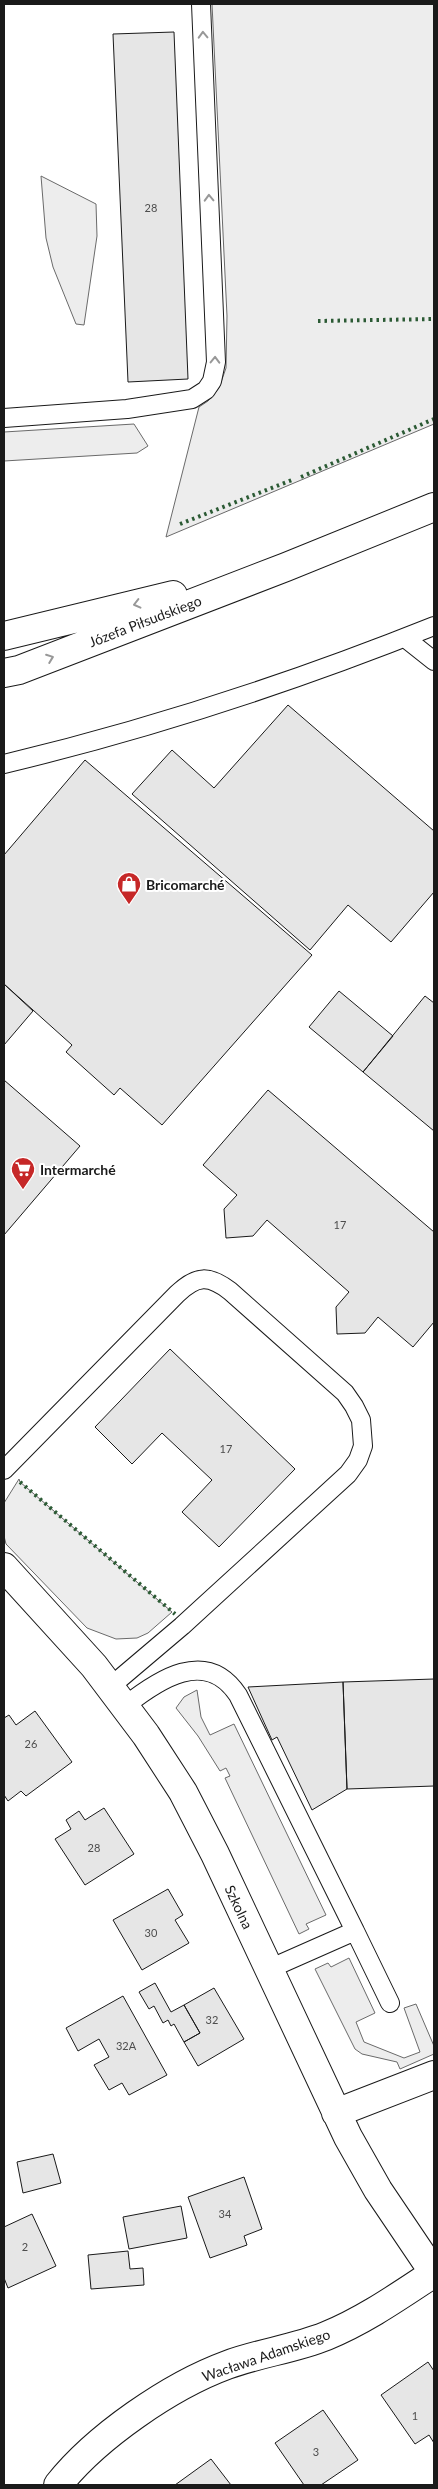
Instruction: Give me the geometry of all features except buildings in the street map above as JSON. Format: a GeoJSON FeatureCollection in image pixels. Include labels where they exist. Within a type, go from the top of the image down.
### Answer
{"type":"FeatureCollection","features":[{"type":"Feature","properties":{"kind":"street","name":"Józefa Piłsudskiego"},"geometry":{"type":"LineString","coordinates":[[4,673],[19,670],[286,567],[434,507]]}},
{"type":"Feature","properties":{"kind":"street","name":"Józefa Piłsudskiego"},"geometry":{"type":"LineString","coordinates":[[4,636],[286,567]]}},
{"type":"Feature","properties":{"kind":"street","name":"Szkolna"},"geometry":{"type":"LineString","coordinates":[[4,1567],[76,1646],[146,1734],[194,1813],[348,2138],[378,2190],[434,2273]]}},
{"type":"Feature","properties":{"kind":"street"},"geometry":{"type":"LineString","coordinates":[[336,2112],[434,2075]]}},
{"type":"Feature","properties":{"kind":"street","name":"Wacława Adamskiego"},"geometry":{"type":"LineString","coordinates":[[58,2485],[80,2460],[102,2442],[182,2386],[229,2364],[324,2337],[376,2311],[434,2273]]}},
{"type":"Feature","properties":{"kind":"lane"},"geometry":{"type":"LineString","coordinates":[[4,418],[118,410],[192,399],[206,390],[212,381],[216,362],[201,4]]}},
{"type":"Feature","properties":{"kind":"lane"},"geometry":{"type":"LineString","coordinates":[[4,764],[216,705],[307,675],[434,626]]}},
{"type":"Feature","properties":{"kind":"lane"},"geometry":{"type":"LineString","coordinates":[[405,638],[434,661]]}},
{"type":"Feature","properties":{"kind":"lane"},"geometry":{"type":"LineString","coordinates":[[4,1470],[177,1294],[195,1280],[209,1279],[230,1291],[345,1393],[361,1420],[363,1446],[358,1460],[348,1474],[190,1619],[117,1697]]}},
{"type":"Feature","properties":{"kind":"lane"},"geometry":{"type":"LineString","coordinates":[[117,1697],[152,1686],[177,1674],[207,1671],[215,1672],[226,1679],[238,1694],[390,2003]]}},
{"type":"Feature","properties":{"kind":"lane"},"geometry":{"type":"LineString","coordinates":[[269,1969],[355,1931]]}},
{"type":"Feature","properties":{"kind":"shaded area"},"geometry":{"type":"Polygon","coordinates":[[[212,4],[434,4],[434,424],[166,537],[199,407],[208,401],[219,388],[226,368],[227,316],[212,4]]]}},
{"type":"Feature","properties":{"kind":"shaded area"},"geometry":{"type":"Polygon","coordinates":[[[41,176],[96,204],[97,236],[84,325],[76,324],[53,267],[46,238],[41,176]]]}},
{"type":"Feature","properties":{"kind":"shaded area"},"geometry":{"type":"Polygon","coordinates":[[[134,424],[148,446],[137,453],[4,461],[4,432],[134,424]]]}},
{"type":"Feature","properties":{"kind":"shaded area"},"geometry":{"type":"Polygon","coordinates":[[[19,1479],[20,1482],[172,1612],[148,1633],[137,1638],[116,1639],[87,1628],[6,1544],[4,1536],[4,1503],[19,1479]]]}},
{"type":"Feature","properties":{"kind":"shaded area"},"geometry":{"type":"Polygon","coordinates":[[[197,1690],[201,1717],[210,1735],[234,1724],[326,1915],[306,1924],[309,1929],[299,1934],[225,1778],[230,1776],[226,1768],[220,1771],[198,1736],[176,1708],[184,1697],[197,1690]]]}},
{"type":"Feature","properties":{"kind":"shaded area"},"geometry":{"type":"Polygon","coordinates":[[[349,1958],[375,2013],[356,2022],[364,2042],[404,2058],[420,2052],[404,2008],[416,2004],[434,2046],[434,2054],[400,2069],[397,2062],[362,2054],[355,2049],[315,1969],[328,1963],[331,1967],[349,1958]]]}},
{"type":"Feature","properties":{"kind":"hedge"},"geometry":{"type":"LineString","coordinates":[[318,321],[434,319]]}},
{"type":"Feature","properties":{"kind":"hedge"},"geometry":{"type":"LineString","coordinates":[[301,477],[434,419]]}},
{"type":"Feature","properties":{"kind":"hedge"},"geometry":{"type":"LineString","coordinates":[[180,524],[292,480]]}},
{"type":"Feature","properties":{"kind":"hedge"},"geometry":{"type":"LineString","coordinates":[[20,1482],[175,1614]]}},
{"type":"Feature","properties":{"kind":"place","name":"Bricomarché"},"geometry":{"type":"Point","coordinates":[129,905]}},
{"type":"Feature","properties":{"kind":"place","name":"Intermarché"},"geometry":{"type":"Point","coordinates":[23,1190]}}]}
